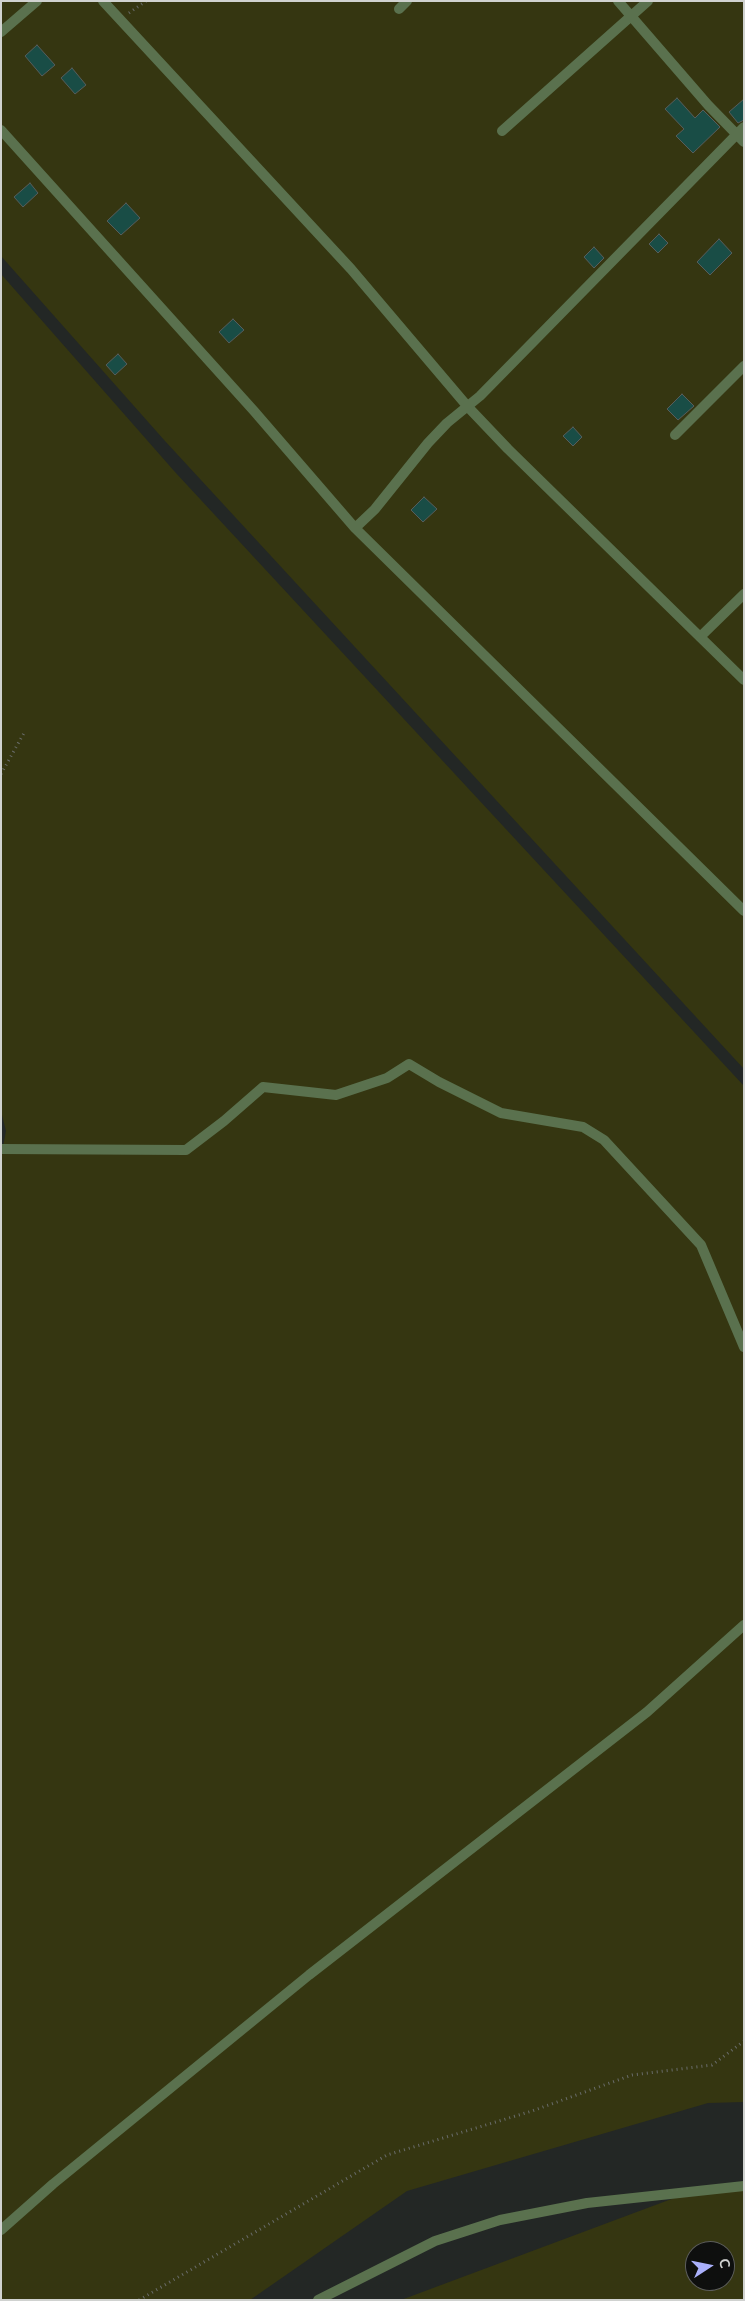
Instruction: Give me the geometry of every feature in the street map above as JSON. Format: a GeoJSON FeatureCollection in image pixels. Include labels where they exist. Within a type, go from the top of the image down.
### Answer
{"type":"FeatureCollection","features":[{"type":"Feature","properties":{"kind":"lane"},"geometry":{"type":"LineString","coordinates":[[1,32],[37,1]]}},
{"type":"Feature","properties":{"kind":"lane"},"geometry":{"type":"LineString","coordinates":[[103,1],[351,269],[468,407],[508,449],[744,680]]}},
{"type":"Feature","properties":{"kind":"lane"},"geometry":{"type":"LineString","coordinates":[[399,9],[407,1]]}},
{"type":"Feature","properties":{"kind":"lane"},"geometry":{"type":"LineString","coordinates":[[355,528],[376,508],[428,443],[468,407],[741,135],[618,1]]}},
{"type":"Feature","properties":{"kind":"lane"},"geometry":{"type":"LineString","coordinates":[[502,131],[648,1]]}},
{"type":"Feature","properties":{"kind":"lane"},"geometry":{"type":"LineString","coordinates":[[1,130],[247,404],[355,528],[744,911]]}},
{"type":"Feature","properties":{"kind":"lane"},"geometry":{"type":"LineString","coordinates":[[675,435],[744,366]]}},
{"type":"Feature","properties":{"kind":"lane"},"geometry":{"type":"LineString","coordinates":[[700,637],[744,594]]}},
{"type":"Feature","properties":{"kind":"lane"},"geometry":{"type":"LineString","coordinates":[[1,1149],[186,1150],[224,1122],[263,1087],[336,1095],[387,1078],[409,1064],[439,1082],[501,1113],[583,1127],[604,1140],[701,1245],[744,1347]]}},
{"type":"Feature","properties":{"kind":"lane"},"geometry":{"type":"LineString","coordinates":[[1,2230],[53,2184],[309,1975],[648,1712],[744,1625]]}},
{"type":"Feature","properties":{"kind":"lane"},"geometry":{"type":"LineString","coordinates":[[318,2300],[435,2241],[500,2220],[587,2202],[744,2186]]}},
{"type":"Feature","properties":{"kind":"path"},"geometry":{"type":"LineString","coordinates":[[120,19],[146,1]]}},
{"type":"Feature","properties":{"kind":"path"},"geometry":{"type":"LineString","coordinates":[[1,774],[24,733]]}},
{"type":"Feature","properties":{"kind":"path"},"geometry":{"type":"LineString","coordinates":[[140,2300],[387,2155],[532,2111],[632,2075],[712,2065],[744,2041]]}},
{"type":"Feature","properties":{"kind":"shaded area"},"geometry":{"type":"Polygon","coordinates":[[[1,1],[744,1],[744,1069],[165,441],[1,256],[1,1]]]}},
{"type":"Feature","properties":{"kind":"shaded area"},"geometry":{"type":"Polygon","coordinates":[[[1,274],[175,472],[744,1086],[744,2102],[708,2103],[407,2191],[250,2300],[1,2300],[1,1158],[6,1131],[1,1111],[1,274]]]}},
{"type":"Feature","properties":{"kind":"shaded area"},"geometry":{"type":"Polygon","coordinates":[[[744,2186],[744,2300],[401,2300],[693,2191],[744,2186]]]}},
{"type":"Feature","properties":{"kind":"building"},"geometry":{"type":"Polygon","coordinates":[[[37,45],[55,65],[42,76],[25,56],[37,45]]]}},
{"type":"Feature","properties":{"kind":"building"},"geometry":{"type":"Polygon","coordinates":[[[72,68],[86,85],[75,94],[61,78],[72,68]]]}},
{"type":"Feature","properties":{"kind":"building"},"geometry":{"type":"Polygon","coordinates":[[[677,98],[695,118],[703,110],[720,127],[693,153],[676,136],[684,129],[665,109],[677,98]]]}},
{"type":"Feature","properties":{"kind":"building"},"geometry":{"type":"Polygon","coordinates":[[[744,99],[744,120],[738,123],[729,112],[744,99]]]}},
{"type":"Feature","properties":{"kind":"building"},"geometry":{"type":"Polygon","coordinates":[[[30,183],[38,193],[23,207],[14,197],[30,183]]]}},
{"type":"Feature","properties":{"kind":"building"},"geometry":{"type":"Polygon","coordinates":[[[126,203],[140,218],[121,235],[107,221],[126,203]]]}},
{"type":"Feature","properties":{"kind":"building"},"geometry":{"type":"Polygon","coordinates":[[[659,234],[668,243],[658,253],[649,244],[659,234]]]}},
{"type":"Feature","properties":{"kind":"building"},"geometry":{"type":"Polygon","coordinates":[[[719,239],[732,253],[710,275],[697,262],[719,239]]]}},
{"type":"Feature","properties":{"kind":"building"},"geometry":{"type":"Polygon","coordinates":[[[594,247],[604,258],[594,268],[584,257],[594,247]]]}},
{"type":"Feature","properties":{"kind":"building"},"geometry":{"type":"Polygon","coordinates":[[[233,319],[244,330],[229,343],[219,332],[233,319]]]}},
{"type":"Feature","properties":{"kind":"building"},"geometry":{"type":"Polygon","coordinates":[[[118,354],[127,364],[115,375],[106,365],[118,354]]]}},
{"type":"Feature","properties":{"kind":"building"},"geometry":{"type":"Polygon","coordinates":[[[682,394],[694,406],[678,420],[667,409],[682,394]]]}},
{"type":"Feature","properties":{"kind":"building"},"geometry":{"type":"Polygon","coordinates":[[[573,427],[582,437],[573,446],[563,436],[573,427]]]}},
{"type":"Feature","properties":{"kind":"building"},"geometry":{"type":"Polygon","coordinates":[[[424,497],[437,509],[423,522],[411,510],[424,497]]]}}]}
